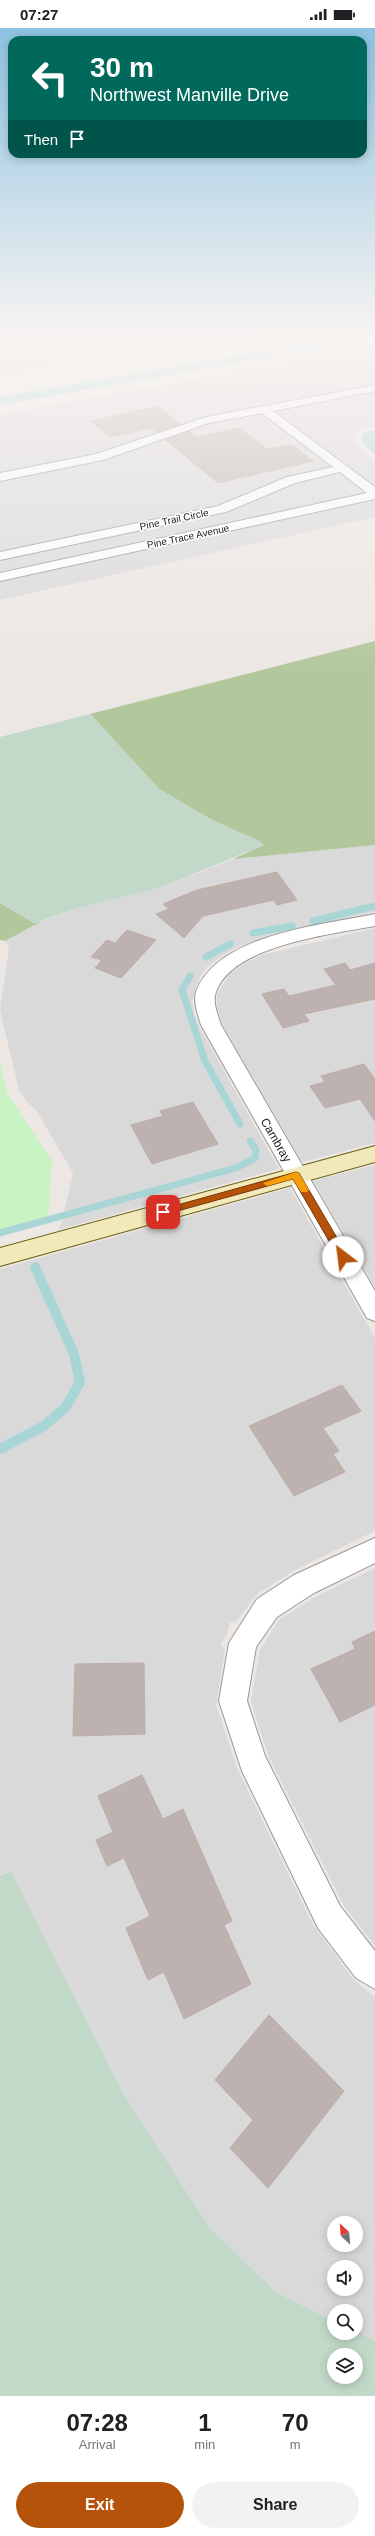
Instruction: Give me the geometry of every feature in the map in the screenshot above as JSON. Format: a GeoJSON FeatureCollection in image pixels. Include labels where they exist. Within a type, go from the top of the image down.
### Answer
{"type":"FeatureCollection","features":[{"type":"Feature","properties":{"kind":"street"},"geometry":{"type":"LineString","coordinates":[[0,476],[99,457],[124,449]]}},
{"type":"Feature","properties":{"kind":"street"},"geometry":{"type":"LineString","coordinates":[[317,449],[375,494]]}},
{"type":"Feature","properties":{"kind":"street","name":"Pine Trail Circle"},"geometry":{"type":"LineString","coordinates":[[0,556],[222,509],[291,480],[343,468]]}},
{"type":"Feature","properties":{"kind":"street","name":"Pine Trace Avenue"},"geometry":{"type":"LineString","coordinates":[[0,576],[375,494]]}},
{"type":"Feature","properties":{"kind":"street","name":"Cambray"},"geometry":{"type":"LineString","coordinates":[[375,920],[279,942],[240,955],[219,970],[211,981],[206,993],[206,1007],[210,1025],[375,1312]]}},
{"type":"Feature","properties":{"kind":"street"},"geometry":{"type":"LineString","coordinates":[[0,1257],[375,1154]]}},
{"type":"Feature","properties":{"kind":"street"},"geometry":{"type":"LineString","coordinates":[[375,1550],[304,1584],[267,1608],[243,1642],[233,1701],[252,1761],[329,1917],[367,1967],[375,1973]]}},
{"type":"Feature","properties":{"kind":"shaded area"},"geometry":{"type":"Polygon","coordinates":[[[0,449],[111,449],[95,454],[0,473],[0,449]]]}},
{"type":"Feature","properties":{"kind":"shaded area"},"geometry":{"type":"Polygon","coordinates":[[[136,449],[309,449],[333,467],[286,477],[217,506],[0,552],[0,480],[102,460],[136,449]]]}},
{"type":"Feature","properties":{"kind":"shaded area"},"geometry":{"type":"Polygon","coordinates":[[[325,449],[361,449],[375,460],[375,486],[325,449]]]}},
{"type":"Feature","properties":{"kind":"shaded area"},"geometry":{"type":"Polygon","coordinates":[[[341,473],[367,493],[0,572],[0,560],[226,512],[296,483],[341,473]]]}},
{"type":"Feature","properties":{"kind":"shaded area"},"geometry":{"type":"Polygon","coordinates":[[[375,499],[375,517],[0,600],[0,581],[375,499]]]}},
{"type":"Feature","properties":{"kind":"shaded area"},"geometry":{"type":"Polygon","coordinates":[[[375,845],[375,912],[274,934],[233,949],[208,966],[200,977],[195,990],[194,999],[192,1000],[194,1014],[200,1028],[279,1169],[57,1230],[61,1225],[73,1173],[36,1110],[28,1103],[19,1090],[0,1010],[9,948],[5,941],[42,921],[78,908],[159,888],[233,859],[375,845]]]}},
{"type":"Feature","properties":{"kind":"shaded area"},"geometry":{"type":"Polygon","coordinates":[[[375,928],[375,1143],[302,1162],[222,1024],[217,1007],[217,995],[229,974],[247,962],[262,955],[375,928]]]}},
{"type":"Feature","properties":{"kind":"shaded area"},"geometry":{"type":"Polygon","coordinates":[[[375,1165],[375,1287],[313,1181],[375,1165]]]}},
{"type":"Feature","properties":{"kind":"shaded area"},"geometry":{"type":"Polygon","coordinates":[[[290,1188],[375,1338],[375,1531],[295,1570],[257,1594],[235,1623],[230,1622],[227,1634],[220,1645],[225,1649],[216,1705],[237,1768],[313,1925],[354,1980],[375,1997],[375,2341],[363,2335],[363,2304],[327,2304],[327,2318],[276,2292],[210,2228],[124,2095],[10,1871],[0,1876],[0,1269],[290,1188]]]}},
{"type":"Feature","properties":{"kind":"shaded area"},"geometry":{"type":"Polygon","coordinates":[[[375,1568],[375,1946],[344,1906],[268,1755],[251,1702],[260,1650],[279,1620],[313,1598],[375,1568]]]}},
{"type":"Feature","properties":{"kind":"green space"},"geometry":{"type":"Polygon","coordinates":[[[375,641],[375,845],[233,859],[264,845],[259,841],[210,819],[159,789],[90,714],[375,641]]]}},
{"type":"Feature","properties":{"kind":"green space"},"geometry":{"type":"Polygon","coordinates":[[[90,714],[159,789],[210,819],[259,841],[264,845],[159,888],[78,908],[34,923],[0,903],[0,737],[90,714]]]}},
{"type":"Feature","properties":{"kind":"green space"},"geometry":{"type":"Polygon","coordinates":[[[0,903],[34,923],[42,921],[5,941],[0,940],[0,903]]]}},
{"type":"Feature","properties":{"kind":"green space"},"geometry":{"type":"Polygon","coordinates":[[[0,1061],[7,1093],[52,1161],[48,1221],[0,1234],[0,1061]]]}},
{"type":"Feature","properties":{"kind":"green space"},"geometry":{"type":"Polygon","coordinates":[[[11,1871],[124,2095],[210,2228],[276,2292],[327,2318],[327,2340],[363,2340],[363,2335],[375,2341],[375,2396],[0,2396],[0,1876],[11,1871]]]}},
{"type":"Feature","properties":{"kind":"water"},"geometry":{"type":"Polygon","coordinates":[[[368,449],[375,449],[375,454],[368,449]]]}},
{"type":"Feature","properties":{"kind":"building"},"geometry":{"type":"Polygon","coordinates":[[[176,449],[297,449],[313,461],[218,483],[176,449]]]}},
{"type":"Feature","properties":{"kind":"building"},"geometry":{"type":"Polygon","coordinates":[[[277,872],[297,900],[277,905],[274,900],[203,916],[184,938],[156,914],[169,909],[163,904],[197,890],[277,872]]]}},
{"type":"Feature","properties":{"kind":"building"},"geometry":{"type":"Polygon","coordinates":[[[127,930],[156,940],[121,978],[95,968],[102,960],[91,957],[107,940],[115,943],[127,930]]]}},
{"type":"Feature","properties":{"kind":"building"},"geometry":{"type":"Polygon","coordinates":[[[345,963],[350,970],[375,963],[375,999],[304,1014],[309,1021],[283,1028],[262,994],[284,989],[289,996],[336,985],[324,969],[345,963]]]}},
{"type":"Feature","properties":{"kind":"building"},"geometry":{"type":"Polygon","coordinates":[[[364,1064],[375,1079],[375,1121],[360,1099],[325,1108],[310,1086],[325,1082],[321,1076],[364,1064]]]}},
{"type":"Feature","properties":{"kind":"building"},"geometry":{"type":"Polygon","coordinates":[[[193,1102],[218,1144],[152,1164],[131,1125],[163,1116],[160,1111],[193,1102]]]}},
{"type":"Feature","properties":{"kind":"building"},"geometry":{"type":"Polygon","coordinates":[[[342,1385],[361,1411],[323,1428],[339,1451],[333,1454],[345,1472],[294,1496],[249,1426],[342,1385]]]}},
{"type":"Feature","properties":{"kind":"building"},"geometry":{"type":"Polygon","coordinates":[[[375,1631],[375,1705],[340,1722],[311,1669],[355,1649],[352,1642],[375,1631]]]}},
{"type":"Feature","properties":{"kind":"building"},"geometry":{"type":"Polygon","coordinates":[[[144,1663],[145,1734],[73,1736],[75,1664],[144,1663]]]}},
{"type":"Feature","properties":{"kind":"building"},"geometry":{"type":"Polygon","coordinates":[[[142,1775],[163,1819],[183,1809],[232,1921],[224,1925],[251,1984],[184,2019],[164,1972],[148,1980],[126,1928],[150,1916],[124,1858],[107,1866],[96,1840],[113,1832],[98,1796],[142,1775]]]}},
{"type":"Feature","properties":{"kind":"building"},"geometry":{"type":"Polygon","coordinates":[[[269,2015],[344,2091],[268,2188],[230,2148],[253,2120],[215,2080],[269,2015]]]}},
{"type":"Feature","properties":{"kind":"waterway"},"geometry":{"type":"LineString","coordinates":[[313,921],[375,906]]}},
{"type":"Feature","properties":{"kind":"waterway"},"geometry":{"type":"LineString","coordinates":[[253,933],[292,926]]}},
{"type":"Feature","properties":{"kind":"waterway"},"geometry":{"type":"LineString","coordinates":[[206,957],[230,944]]}},
{"type":"Feature","properties":{"kind":"waterway"},"geometry":{"type":"LineString","coordinates":[[190,976],[182,990],[205,1061],[240,1124]]}},
{"type":"Feature","properties":{"kind":"waterway"},"geometry":{"type":"LineString","coordinates":[[0,1233],[236,1168],[255,1158],[256,1150],[250,1141]]}},
{"type":"Feature","properties":{"kind":"waterway"},"geometry":{"type":"LineString","coordinates":[[0,1449],[44,1426],[66,1407],[80,1382],[74,1354],[35,1267]]}},
{"type":"Feature","properties":{"kind":"slow traffic"},"geometry":{"type":"LineString","coordinates":[[267,1183],[296,1175],[304,1190]]}},
{"type":"Feature","properties":{"kind":"route"},"geometry":{"type":"LineString","coordinates":[[163,1212],[296,1175],[343,1257]]}}]}
